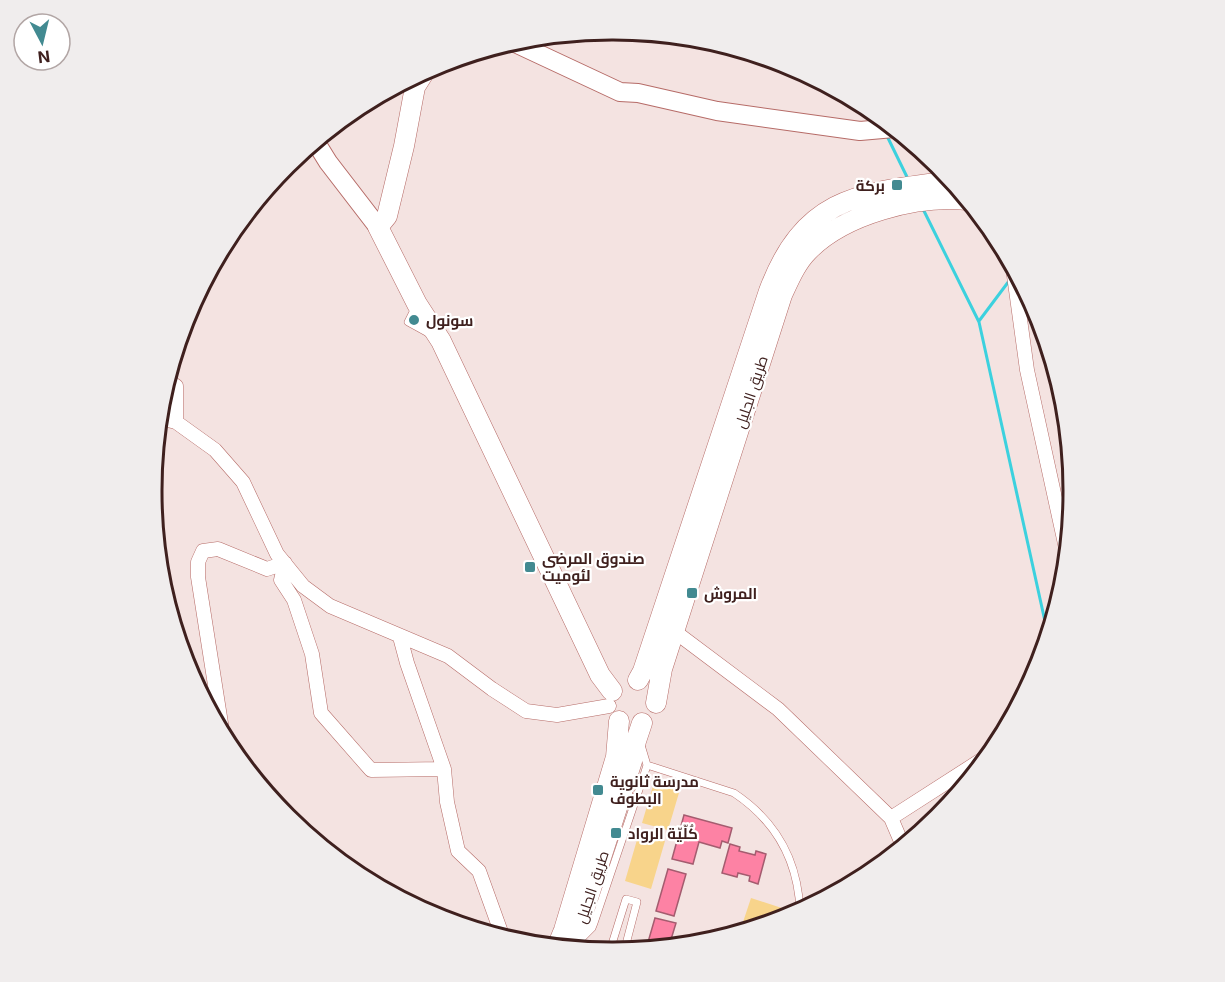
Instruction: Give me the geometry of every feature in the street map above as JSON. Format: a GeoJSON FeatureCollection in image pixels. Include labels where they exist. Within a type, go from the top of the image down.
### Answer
{"type":"FeatureCollection","features":[{"type":"Feature","properties":{"kind":"main road"},"geometry":{"type":"LineString","coordinates":[[416,86],[387,216],[378,227],[417,304],[441,341],[614,706],[630,726],[640,730],[651,717],[656,703],[651,688],[638,680],[623,681],[614,706]]}},
{"type":"Feature","properties":{"kind":"main road","name":"طريق الجليل"},"geometry":{"type":"LineString","coordinates":[[638,680],[643,671],[769,291],[784,256],[815,219],[835,205],[890,189],[940,182]]}},
{"type":"Feature","properties":{"kind":"main road","name":"طريق الجليل"},"geometry":{"type":"LineString","coordinates":[[656,703],[662,669],[782,295],[791,275],[806,252],[826,235],[848,221],[932,201],[956,200]]}},
{"type":"Feature","properties":{"kind":"main road","name":"طريق الجليل"},"geometry":{"type":"LineString","coordinates":[[566,939],[564,930],[616,757],[614,706]]}},
{"type":"Feature","properties":{"kind":"main road","name":"طريق الجليل"},"geometry":{"type":"LineString","coordinates":[[570,940],[631,765],[640,730]]}},
{"type":"Feature","properties":{"kind":"street"},"geometry":{"type":"LineString","coordinates":[[527,49],[620,92],[638,93],[717,111],[860,131],[877,126]]}},
{"type":"Feature","properties":{"kind":"street"},"geometry":{"type":"LineString","coordinates":[[320,148],[378,227]]}},
{"type":"Feature","properties":{"kind":"street"},"geometry":{"type":"LineString","coordinates":[[1016,290],[1027,370],[1061,527]]}},
{"type":"Feature","properties":{"kind":"street"},"geometry":{"type":"LineString","coordinates":[[175,385],[176,422]]}},
{"type":"Feature","properties":{"kind":"street"},"geometry":{"type":"LineString","coordinates":[[168,420],[176,422],[215,450],[243,482],[277,554],[303,586],[330,606],[448,656],[526,711],[556,715],[614,706]]}},
{"type":"Feature","properties":{"kind":"street"},"geometry":{"type":"LineString","coordinates":[[219,710],[198,577],[198,562],[203,551],[218,549],[267,569],[285,563]]}},
{"type":"Feature","properties":{"kind":"street"},"geometry":{"type":"LineString","coordinates":[[285,563],[281,580],[294,600],[312,654],[321,713],[371,770],[444,769]]}},
{"type":"Feature","properties":{"kind":"street"},"geometry":{"type":"LineString","coordinates":[[674,631],[778,709],[891,818],[900,838]]}},
{"type":"Feature","properties":{"kind":"street"},"geometry":{"type":"LineString","coordinates":[[400,637],[444,769],[447,802],[458,851],[478,871],[495,926]]}},
{"type":"Feature","properties":{"kind":"street"},"geometry":{"type":"LineString","coordinates":[[891,818],[966,770]]}},
{"type":"Feature","properties":{"kind":"lane"},"geometry":{"type":"LineString","coordinates":[[577,940],[588,933],[594,923],[647,765],[640,730]]}},
{"type":"Feature","properties":{"kind":"lane"},"geometry":{"type":"LineString","coordinates":[[647,765],[734,794],[744,800],[768,823],[789,856],[798,882],[799,901]]}},
{"type":"Feature","properties":{"kind":"lane"},"geometry":{"type":"LineString","coordinates":[[613,942],[626,899],[637,902],[628,941]]}},
{"type":"Feature","properties":{"kind":"shaded area"},"geometry":{"type":"Polygon","coordinates":[[[655,779],[681,786],[668,830],[642,823],[655,779]]]}},
{"type":"Feature","properties":{"kind":"shaded area"},"geometry":{"type":"Polygon","coordinates":[[[639,833],[665,841],[651,889],[625,881],[639,833]]]}},
{"type":"Feature","properties":{"kind":"shaded area"},"geometry":{"type":"Polygon","coordinates":[[[751,898],[782,908],[757,918],[743,922],[751,898]]]}},
{"type":"Feature","properties":{"kind":"building"},"geometry":{"type":"Polygon","coordinates":[[[684,815],[732,828],[728,843],[722,841],[720,848],[699,842],[693,864],[672,859],[684,815]]]}},
{"type":"Feature","properties":{"kind":"building"},"geometry":{"type":"Polygon","coordinates":[[[730,844],[740,847],[739,851],[755,855],[756,851],[766,854],[758,884],[749,881],[750,876],[738,873],[737,877],[722,873],[730,844]]]}},
{"type":"Feature","properties":{"kind":"building"},"geometry":{"type":"Polygon","coordinates":[[[668,869],[686,874],[674,916],[656,911],[668,869]]]}},
{"type":"Feature","properties":{"kind":"building"},"geometry":{"type":"Polygon","coordinates":[[[655,918],[676,923],[671,938],[649,940],[655,918]]]}},
{"type":"Feature","properties":{"kind":"waterway"},"geometry":{"type":"LineString","coordinates":[[887,136],[908,179]]}},
{"type":"Feature","properties":{"kind":"waterway"},"geometry":{"type":"LineString","coordinates":[[923,209],[979,322],[1044,619]]}},
{"type":"Feature","properties":{"kind":"waterway"},"geometry":{"type":"LineString","coordinates":[[979,321],[1009,281]]}},
{"type":"Feature","properties":{"kind":"place","name":"بركة"},"geometry":{"type":"Point","coordinates":[897,185]}},
{"type":"Feature","properties":{"kind":"place","name":"سونول"},"geometry":{"type":"Point","coordinates":[414,320]}},
{"type":"Feature","properties":{"kind":"place","name":"صندوق المرضى لئوميت"},"geometry":{"type":"Point","coordinates":[530,567]}},
{"type":"Feature","properties":{"kind":"place","name":"المروش"},"geometry":{"type":"Point","coordinates":[692,593]}},
{"type":"Feature","properties":{"kind":"place","name":"مدرسة ثانوية البطوف"},"geometry":{"type":"Point","coordinates":[598,790]}},
{"type":"Feature","properties":{"kind":"place","name":"كُلّيّة الرواد"},"geometry":{"type":"Point","coordinates":[616,833]}}]}
